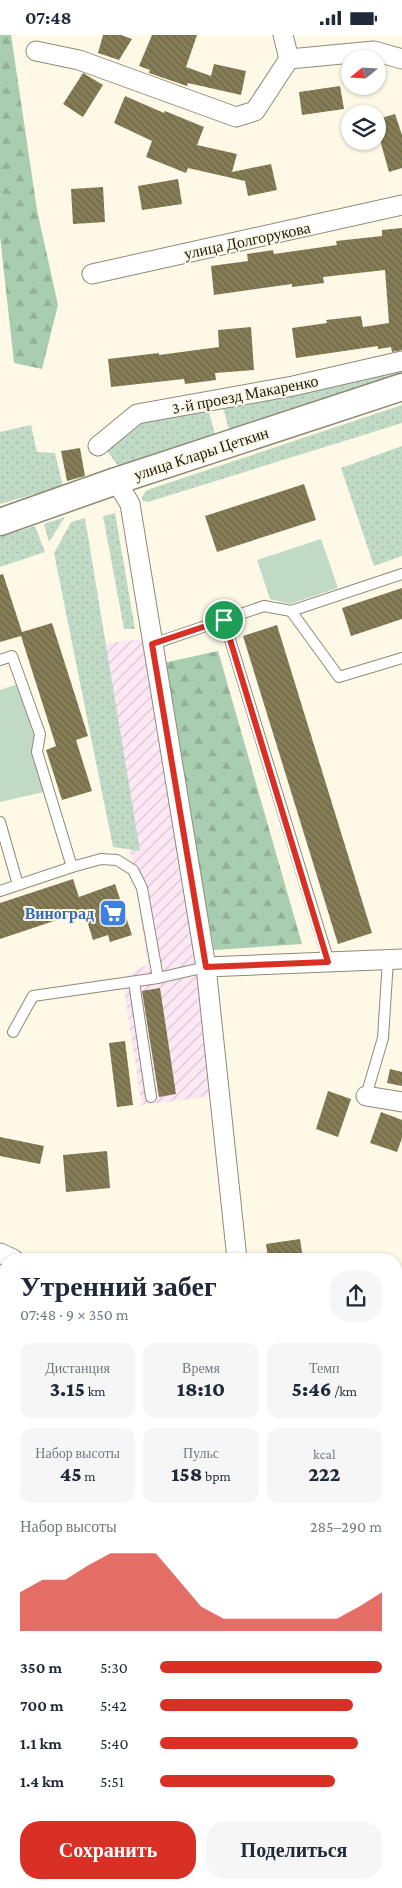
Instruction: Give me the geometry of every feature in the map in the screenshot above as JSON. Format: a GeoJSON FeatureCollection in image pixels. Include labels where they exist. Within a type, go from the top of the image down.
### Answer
{"type":"FeatureCollection","features":[{"type":"Feature","properties":{"kind":"main road","name":"улица Клары Цеткин"},"geometry":{"type":"LineString","coordinates":[[0,522],[116,481],[402,387]]}},
{"type":"Feature","properties":{"kind":"street"},"geometry":{"type":"LineString","coordinates":[[36,51],[80,60],[236,117],[255,111],[289,59],[283,35]]}},
{"type":"Feature","properties":{"kind":"street"},"geometry":{"type":"LineString","coordinates":[[289,59],[374,51],[402,59]]}},
{"type":"Feature","properties":{"kind":"street","name":"улица Долгорукова"},"geometry":{"type":"LineString","coordinates":[[92,274],[402,205]]}},
{"type":"Feature","properties":{"kind":"street","name":"3-й проезд Макаренко"},"geometry":{"type":"LineString","coordinates":[[98,446],[137,414],[293,386],[402,361]]}},
{"type":"Feature","properties":{"kind":"street"},"geometry":{"type":"LineString","coordinates":[[116,481],[130,504],[206,967],[237,1253]]}},
{"type":"Feature","properties":{"kind":"street"},"geometry":{"type":"LineString","coordinates":[[206,967],[395,960]]}},
{"type":"Feature","properties":{"kind":"street"},"geometry":{"type":"LineString","coordinates":[[366,1096],[402,1102]]}},
{"type":"Feature","properties":{"kind":"lane"},"geometry":{"type":"LineString","coordinates":[[152,644],[264,606],[291,611],[402,574]]}},
{"type":"Feature","properties":{"kind":"lane"},"geometry":{"type":"LineString","coordinates":[[291,611],[339,677],[402,658]]}},
{"type":"Feature","properties":{"kind":"lane"},"geometry":{"type":"LineString","coordinates":[[224,620],[328,962]]}},
{"type":"Feature","properties":{"kind":"lane"},"geometry":{"type":"LineString","coordinates":[[0,660],[12,656],[40,734],[37,752],[72,867]]}},
{"type":"Feature","properties":{"kind":"lane"},"geometry":{"type":"LineString","coordinates":[[0,822],[18,885]]}},
{"type":"Feature","properties":{"kind":"lane"},"geometry":{"type":"LineString","coordinates":[[0,891],[102,859],[117,860],[133,871],[142,888],[158,979]]}},
{"type":"Feature","properties":{"kind":"lane"},"geometry":{"type":"LineString","coordinates":[[366,1096],[383,1038],[395,960]]}},
{"type":"Feature","properties":{"kind":"lane"},"geometry":{"type":"LineString","coordinates":[[13,1032],[33,996],[158,979],[206,967]]}},
{"type":"Feature","properties":{"kind":"lane"},"geometry":{"type":"LineString","coordinates":[[134,982],[151,1097]]}},
{"type":"Feature","properties":{"kind":"shaded area"},"geometry":{"type":"Polygon","coordinates":[[[146,639],[197,960],[212,1096],[142,1105],[122,978],[148,964],[130,850],[87,645],[146,639]]]}},
{"type":"Feature","properties":{"kind":"green space"},"geometry":{"type":"Polygon","coordinates":[[[0,35],[11,35],[37,210],[58,305],[42,369],[14,363],[0,236],[0,35]]]}},
{"type":"Feature","properties":{"kind":"green space"},"geometry":{"type":"Polygon","coordinates":[[[402,369],[402,380],[231,437],[222,404],[402,369]]]}},
{"type":"Feature","properties":{"kind":"green space"},"geometry":{"type":"Polygon","coordinates":[[[402,405],[402,423],[148,502],[143,501],[142,498],[145,492],[150,489],[402,405]]]}},
{"type":"Feature","properties":{"kind":"green space"},"geometry":{"type":"Polygon","coordinates":[[[208,407],[215,435],[119,467],[107,451],[113,440],[139,419],[208,407]]]}},
{"type":"Feature","properties":{"kind":"green space"},"geometry":{"type":"Polygon","coordinates":[[[31,425],[37,452],[55,453],[63,486],[0,504],[0,432],[31,425]]]}},
{"type":"Feature","properties":{"kind":"green space"},"geometry":{"type":"Polygon","coordinates":[[[402,446],[402,556],[374,566],[341,468],[402,446]]]}},
{"type":"Feature","properties":{"kind":"green space"},"geometry":{"type":"Polygon","coordinates":[[[115,513],[135,629],[124,629],[103,516],[115,513]]]}},
{"type":"Feature","properties":{"kind":"green space"},"geometry":{"type":"Polygon","coordinates":[[[65,517],[49,542],[44,524],[65,517]]]}},
{"type":"Feature","properties":{"kind":"green space"},"geometry":{"type":"Polygon","coordinates":[[[85,518],[140,851],[113,847],[54,553],[71,522],[85,518]]]}},
{"type":"Feature","properties":{"kind":"green space"},"geometry":{"type":"Polygon","coordinates":[[[35,526],[45,552],[0,567],[0,537],[35,526]]]}},
{"type":"Feature","properties":{"kind":"green space"},"geometry":{"type":"Polygon","coordinates":[[[321,539],[338,588],[290,604],[270,599],[257,560],[321,539]]]}},
{"type":"Feature","properties":{"kind":"green space"},"geometry":{"type":"Polygon","coordinates":[[[218,651],[302,944],[214,950],[163,663],[218,651]]]}},
{"type":"Feature","properties":{"kind":"green space"},"geometry":{"type":"Polygon","coordinates":[[[18,684],[36,734],[33,752],[44,792],[0,802],[0,690],[18,684]]]}},
{"type":"Feature","properties":{"kind":"building"},"geometry":{"type":"Polygon","coordinates":[[[103,35],[121,35],[132,39],[119,60],[98,53],[103,35]]]}},
{"type":"Feature","properties":{"kind":"building"},"geometry":{"type":"Polygon","coordinates":[[[152,35],[197,35],[186,67],[211,76],[214,64],[246,71],[241,95],[188,83],[187,86],[149,73],[150,70],[139,66],[152,35]]]}},
{"type":"Feature","properties":{"kind":"building"},"geometry":{"type":"Polygon","coordinates":[[[83,73],[103,85],[83,117],[63,104],[83,73]]]}},
{"type":"Feature","properties":{"kind":"building"},"geometry":{"type":"Polygon","coordinates":[[[340,86],[343,105],[341,105],[341,109],[302,115],[299,92],[340,86]]]}},
{"type":"Feature","properties":{"kind":"building"},"geometry":{"type":"Polygon","coordinates":[[[125,96],[164,113],[165,111],[204,127],[197,145],[237,154],[232,172],[271,164],[277,190],[248,196],[245,181],[188,168],[186,173],[146,157],[152,141],[114,123],[125,96]]]}},
{"type":"Feature","properties":{"kind":"building"},"geometry":{"type":"Polygon","coordinates":[[[395,114],[402,135],[402,168],[389,172],[383,150],[386,150],[386,117],[395,114]]]}},
{"type":"Feature","properties":{"kind":"building"},"geometry":{"type":"Polygon","coordinates":[[[178,179],[182,204],[142,210],[138,186],[178,179]]]}},
{"type":"Feature","properties":{"kind":"building"},"geometry":{"type":"Polygon","coordinates":[[[103,187],[105,222],[73,224],[71,189],[103,187]]]}},
{"type":"Feature","properties":{"kind":"building"},"geometry":{"type":"Polygon","coordinates":[[[402,228],[402,350],[392,352],[391,347],[378,349],[378,346],[296,358],[292,328],[327,323],[326,320],[361,316],[363,327],[389,323],[385,270],[323,277],[324,283],[292,287],[292,284],[214,295],[211,266],[248,261],[247,254],[273,250],[274,254],[337,245],[336,241],[382,236],[382,230],[402,228]]]}},
{"type":"Feature","properties":{"kind":"building"},"geometry":{"type":"Polygon","coordinates":[[[251,327],[254,370],[215,373],[216,380],[185,384],[184,379],[111,387],[108,359],[159,353],[159,355],[219,347],[218,330],[251,327]]]}},
{"type":"Feature","properties":{"kind":"building"},"geometry":{"type":"Polygon","coordinates":[[[80,448],[85,476],[67,481],[61,451],[80,448]]]}},
{"type":"Feature","properties":{"kind":"building"},"geometry":{"type":"Polygon","coordinates":[[[304,484],[316,520],[217,552],[205,516],[304,484]]]}},
{"type":"Feature","properties":{"kind":"building"},"geometry":{"type":"Polygon","coordinates":[[[3,574],[22,632],[52,623],[88,736],[76,740],[92,791],[62,800],[46,750],[56,746],[21,636],[0,642],[0,575],[3,574]]]}},
{"type":"Feature","properties":{"kind":"building"},"geometry":{"type":"Polygon","coordinates":[[[402,588],[402,619],[351,636],[342,608],[402,588]]]}},
{"type":"Feature","properties":{"kind":"building"},"geometry":{"type":"Polygon","coordinates":[[[277,625],[372,933],[338,944],[243,636],[277,625]]]}},
{"type":"Feature","properties":{"kind":"building"},"geometry":{"type":"Polygon","coordinates":[[[73,879],[79,897],[115,884],[132,935],[110,942],[108,935],[93,940],[84,911],[0,939],[0,903],[73,879]]]}},
{"type":"Feature","properties":{"kind":"building"},"geometry":{"type":"Polygon","coordinates":[[[160,988],[176,1094],[159,1097],[142,991],[160,988]]]}},
{"type":"Feature","properties":{"kind":"building"},"geometry":{"type":"Polygon","coordinates":[[[125,1041],[133,1105],[117,1107],[109,1043],[125,1041]]]}},
{"type":"Feature","properties":{"kind":"building"},"geometry":{"type":"Polygon","coordinates":[[[390,1069],[402,1072],[402,1086],[387,1083],[390,1069]]]}},
{"type":"Feature","properties":{"kind":"building"},"geometry":{"type":"Polygon","coordinates":[[[328,1091],[351,1099],[338,1137],[316,1129],[328,1091]]]}},
{"type":"Feature","properties":{"kind":"building"},"geometry":{"type":"Polygon","coordinates":[[[381,1112],[402,1120],[402,1138],[397,1152],[370,1143],[381,1112]]]}},
{"type":"Feature","properties":{"kind":"building"},"geometry":{"type":"Polygon","coordinates":[[[0,1137],[44,1146],[40,1164],[0,1156],[0,1137]]]}},
{"type":"Feature","properties":{"kind":"building"},"geometry":{"type":"Polygon","coordinates":[[[107,1151],[110,1188],[66,1192],[63,1155],[107,1151]]]}},
{"type":"Feature","properties":{"kind":"building"},"geometry":{"type":"Polygon","coordinates":[[[300,1239],[302,1253],[267,1253],[266,1244],[300,1239]]]}},
{"type":"Feature","properties":{"kind":"place","name":"Виноград"},"geometry":{"type":"Point","coordinates":[113,913]}},
{"type":"Feature","properties":{"kind":"route"},"geometry":{"type":"LineString","coordinates":[[224,620],[328,962],[206,967],[152,644],[224,620]]}}]}
